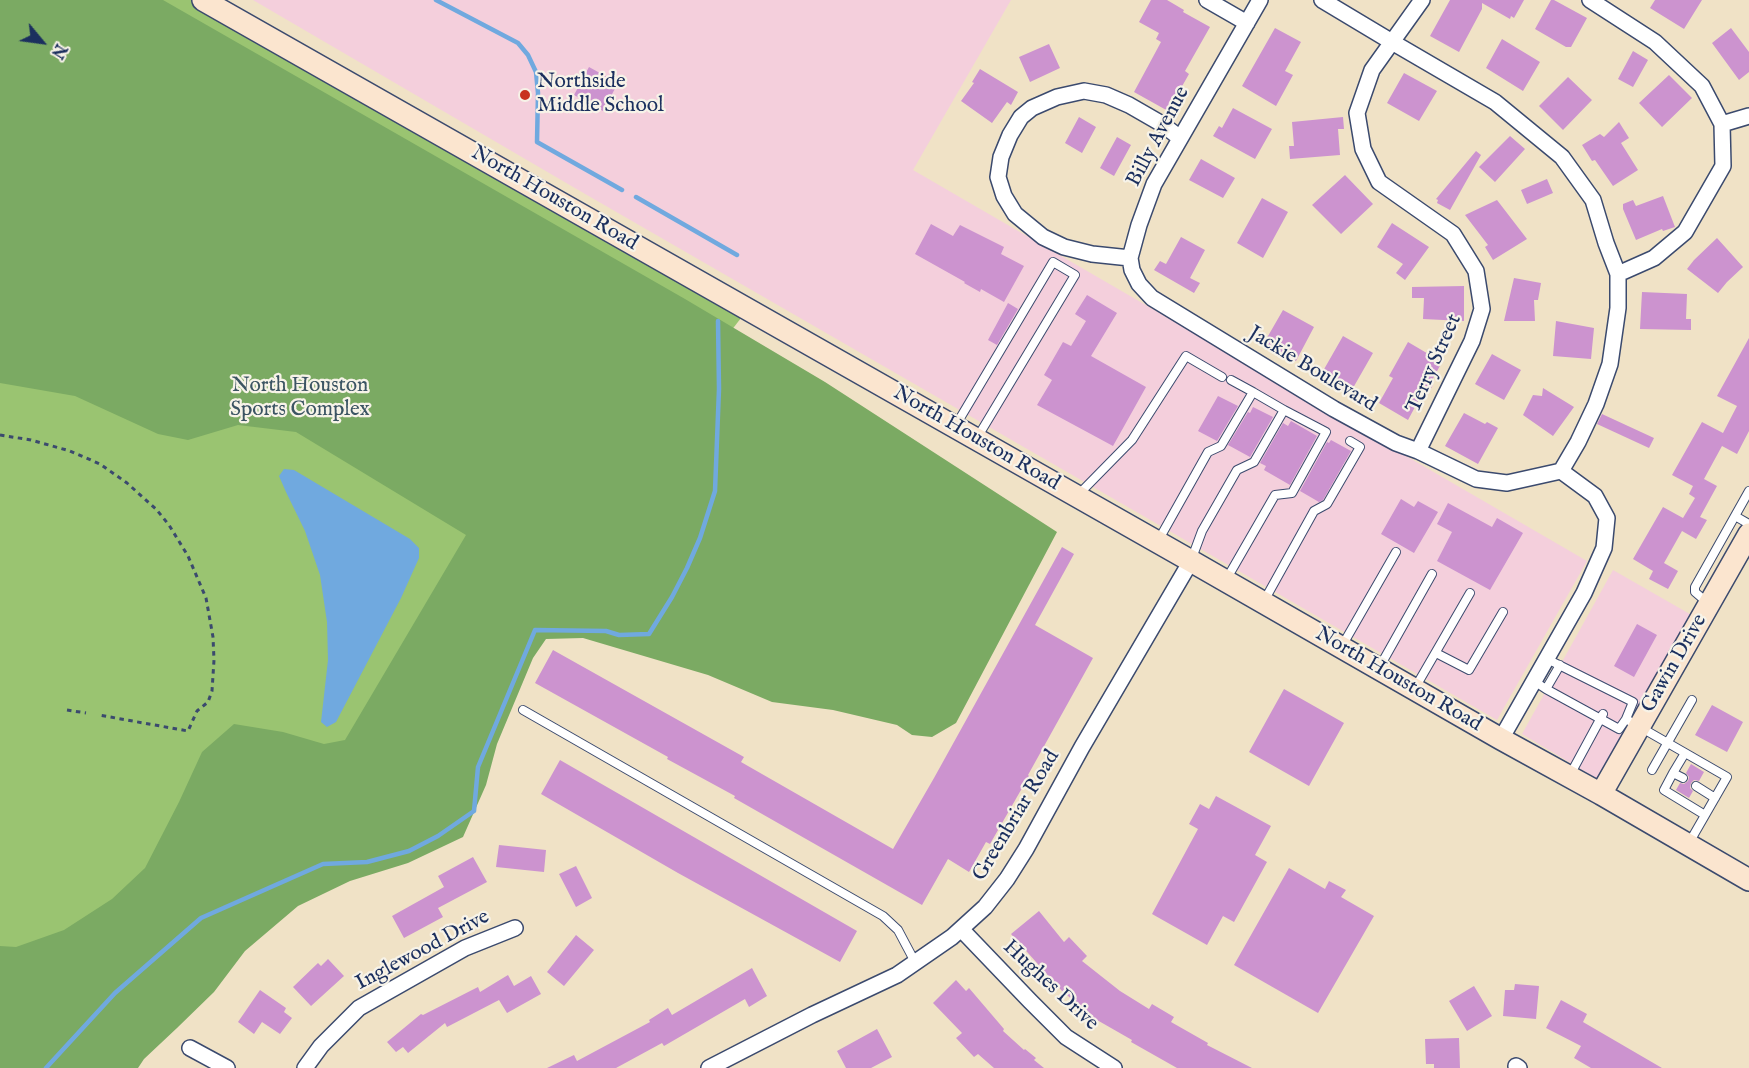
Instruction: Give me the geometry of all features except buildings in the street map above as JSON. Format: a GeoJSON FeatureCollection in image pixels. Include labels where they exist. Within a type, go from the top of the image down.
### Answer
{"type":"FeatureCollection","features":[{"type":"Feature","properties":{"kind":"street","name":"North Houston Road"},"geometry":{"type":"LineString","coordinates":[[203,0],[1749,880]]}},
{"type":"Feature","properties":{"kind":"street"},"geometry":{"type":"LineString","coordinates":[[1207,0],[1246,23]]}},
{"type":"Feature","properties":{"kind":"street","name":"Billy Avenue"},"geometry":{"type":"LineString","coordinates":[[1130,258],[1138,225],[1154,184],[1260,0]]}},
{"type":"Feature","properties":{"kind":"street"},"geometry":{"type":"LineString","coordinates":[[1322,0],[1496,102],[1562,157],[1593,200],[1605,243],[1618,274],[1618,308],[1610,364],[1596,404],[1561,471],[1595,496],[1606,518],[1604,548],[1554,662],[1501,739]]}},
{"type":"Feature","properties":{"kind":"street","name":"Terry Street"},"geometry":{"type":"LineString","coordinates":[[1418,451],[1472,341],[1482,309],[1476,271],[1453,234],[1379,182],[1363,149],[1358,113],[1372,70],[1422,0]]}},
{"type":"Feature","properties":{"kind":"street"},"geometry":{"type":"LineString","coordinates":[[1590,0],[1655,42],[1702,86],[1722,124],[1723,166],[1685,232],[1654,258],[1618,274]]}},
{"type":"Feature","properties":{"kind":"street"},"geometry":{"type":"LineString","coordinates":[[1130,258],[1092,254],[1064,247],[1043,237],[1015,214],[1004,196],[999,177],[1001,157],[1010,135],[1021,117],[1032,108],[1057,97],[1084,91],[1106,95],[1129,105],[1162,124],[1180,138]]}},
{"type":"Feature","properties":{"kind":"street"},"geometry":{"type":"LineString","coordinates":[[1722,124],[1749,116]]}},
{"type":"Feature","properties":{"kind":"street","name":"Jackie Boulevard"},"geometry":{"type":"LineString","coordinates":[[1130,258],[1132,270],[1139,284],[1152,298],[1334,410],[1396,443],[1476,479],[1507,483],[1561,471]]}},
{"type":"Feature","properties":{"kind":"street","name":"Gawin Drive"},"geometry":{"type":"LineString","coordinates":[[1601,794],[1633,723],[1746,544]]}},
{"type":"Feature","properties":{"kind":"street","name":"Greenbriar Road"},"geometry":{"type":"LineString","coordinates":[[709,1068],[897,975],[952,937],[985,907],[1026,849],[1191,561]]}},
{"type":"Feature","properties":{"kind":"street","name":"Inglewood Drive"},"geometry":{"type":"LineString","coordinates":[[305,1068],[321,1046],[359,1008],[465,948],[515,928]]}},
{"type":"Feature","properties":{"kind":"street","name":"Hughes Drive"},"geometry":{"type":"LineString","coordinates":[[961,929],[1066,1037],[1114,1068]]}},
{"type":"Feature","properties":{"kind":"street"},"geometry":{"type":"LineString","coordinates":[[190,1048],[227,1068]]}},
{"type":"Feature","properties":{"kind":"lane"},"geometry":{"type":"LineString","coordinates":[[955,427],[1053,262],[1075,275],[977,439]]}},
{"type":"Feature","properties":{"kind":"lane"},"geometry":{"type":"LineString","coordinates":[[1076,496],[1132,440],[1186,356],[1222,377]]}},
{"type":"Feature","properties":{"kind":"lane"},"geometry":{"type":"LineString","coordinates":[[1226,582],[1275,495],[1292,493],[1326,432],[1231,380]]}},
{"type":"Feature","properties":{"kind":"lane"},"geometry":{"type":"LineString","coordinates":[[1157,542],[1208,452],[1221,446],[1253,392]]}},
{"type":"Feature","properties":{"kind":"lane"},"geometry":{"type":"LineString","coordinates":[[1191,561],[1202,531],[1238,470],[1254,462],[1284,410]]}},
{"type":"Feature","properties":{"kind":"lane"},"geometry":{"type":"LineString","coordinates":[[1263,603],[1314,511],[1327,504],[1360,447],[1350,441]]}},
{"type":"Feature","properties":{"kind":"lane"},"geometry":{"type":"LineString","coordinates":[[1709,605],[1695,592],[1695,587],[1749,491]]}},
{"type":"Feature","properties":{"kind":"lane"},"geometry":{"type":"LineString","coordinates":[[1735,516],[1749,524]]}},
{"type":"Feature","properties":{"kind":"lane"},"geometry":{"type":"LineString","coordinates":[[1342,647],[1396,552]]}},
{"type":"Feature","properties":{"kind":"lane"},"geometry":{"type":"LineString","coordinates":[[1378,669],[1432,574]]}},
{"type":"Feature","properties":{"kind":"lane"},"geometry":{"type":"LineString","coordinates":[[1415,690],[1470,593]]}},
{"type":"Feature","properties":{"kind":"lane"},"geometry":{"type":"LineString","coordinates":[[1436,652],[1469,670],[1503,612]]}},
{"type":"Feature","properties":{"kind":"lane"},"geometry":{"type":"LineString","coordinates":[[1554,662],[1595,687],[1633,702],[1633,723]]}},
{"type":"Feature","properties":{"kind":"lane"},"geometry":{"type":"LineString","coordinates":[[1540,685],[1567,696],[1619,729],[1633,723]]}},
{"type":"Feature","properties":{"kind":"lane"},"geometry":{"type":"LineString","coordinates":[[1652,770],[1692,700]]}},
{"type":"Feature","properties":{"kind":"lane"},"geometry":{"type":"LineString","coordinates":[[523,710],[883,916],[898,930],[915,962]]}},
{"type":"Feature","properties":{"kind":"lane"},"geometry":{"type":"LineString","coordinates":[[1569,776],[1601,716]]}},
{"type":"Feature","properties":{"kind":"lane"},"geometry":{"type":"LineString","coordinates":[[1633,723],[1727,777],[1689,844]]}},
{"type":"Feature","properties":{"kind":"lane"},"geometry":{"type":"LineString","coordinates":[[1685,753],[1664,790],[1706,815]]}},
{"type":"Feature","properties":{"kind":"lane"},"geometry":{"type":"LineString","coordinates":[[1673,773],[1683,778]]}},
{"type":"Feature","properties":{"kind":"lane"},"geometry":{"type":"LineString","coordinates":[[1696,786],[1715,798]]}},
{"type":"Feature","properties":{"kind":"path"},"geometry":{"type":"LineString","coordinates":[[0,435],[32,440],[70,451],[100,464],[127,483],[156,508],[169,525],[188,556],[206,598],[213,637],[212,691],[208,702],[197,711],[188,731],[99,715]]}},
{"type":"Feature","properties":{"kind":"path"},"geometry":{"type":"LineString","coordinates":[[67,710],[86,713]]}},
{"type":"Feature","properties":{"kind":"shaded area"},"geometry":{"type":"Polygon","coordinates":[[[253,0],[1011,0],[913,170],[1587,561],[1497,720],[253,0]]]}},
{"type":"Feature","properties":{"kind":"shaded area"},"geometry":{"type":"Polygon","coordinates":[[[1613,570],[1695,617],[1601,781],[1522,734],[1613,570]]]}},
{"type":"Feature","properties":{"kind":"green space","name":"North Houston Sports Complex"},"geometry":{"type":"Polygon","coordinates":[[[0,0],[203,0],[748,309],[545,571],[0,1068],[0,0]]]}},
{"type":"Feature","properties":{"kind":"green space","name":"North Houston Sports Complex"},"geometry":{"type":"Polygon","coordinates":[[[0,0],[163,0],[685,299],[825,382],[1057,532],[956,723],[932,737],[912,735],[897,725],[833,710],[772,702],[708,675],[583,638],[546,639],[533,658],[497,744],[486,785],[463,837],[408,863],[350,881],[298,906],[245,951],[214,992],[144,1059],[138,1068],[0,1068],[0,946],[16,947],[64,930],[112,899],[145,868],[202,752],[234,724],[283,732],[324,744],[345,740],[466,535],[296,432],[238,425],[188,440],[158,434],[75,396],[0,383],[0,0]]]}},
{"type":"Feature","properties":{"kind":"water"},"geometry":{"type":"Polygon","coordinates":[[[284,469],[294,470],[410,539],[419,548],[419,558],[401,598],[336,722],[327,727],[321,722],[328,660],[327,622],[320,575],[305,531],[279,476],[284,469]]]}},
{"type":"Feature","properties":{"kind":"waterway"},"geometry":{"type":"LineString","coordinates":[[436,0],[518,43],[528,55],[536,72],[537,142],[622,190]]}},
{"type":"Feature","properties":{"kind":"waterway"},"geometry":{"type":"LineString","coordinates":[[636,197],[737,255]]}},
{"type":"Feature","properties":{"kind":"waterway"},"geometry":{"type":"LineString","coordinates":[[46,1068],[115,993],[201,918],[323,864],[367,862],[409,851],[438,836],[474,811],[478,767],[535,630],[606,631],[619,635],[649,634],[687,568],[700,538],[715,491],[719,389],[718,321]]}},
{"type":"Feature","properties":{"kind":"place","name":"Northside Middle School"},"geometry":{"type":"Point","coordinates":[525,95]}}]}
